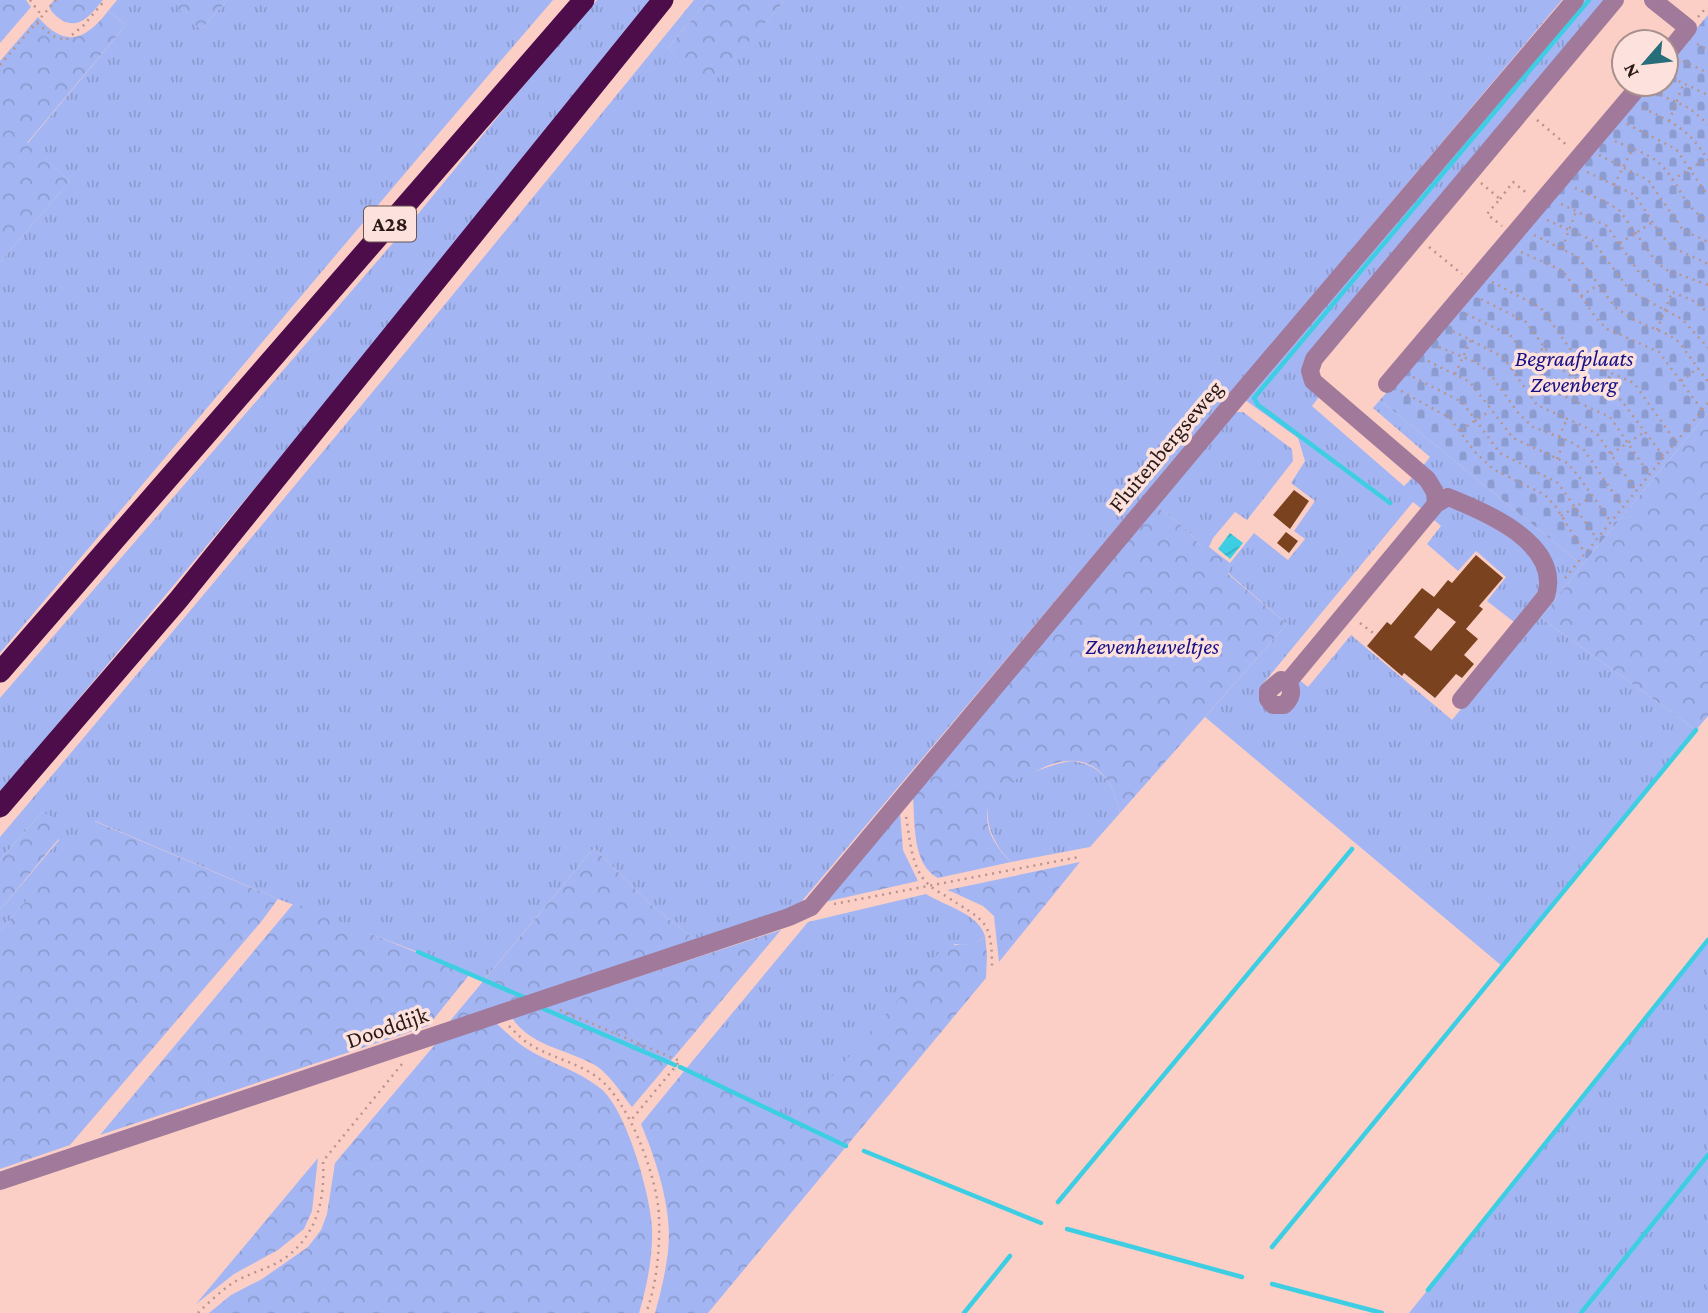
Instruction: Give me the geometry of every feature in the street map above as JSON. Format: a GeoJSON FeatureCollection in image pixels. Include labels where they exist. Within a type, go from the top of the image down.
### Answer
{"type":"FeatureCollection","features":[{"type":"Feature","properties":{"kind":"highway","name":"A28"},"geometry":{"type":"LineString","coordinates":[[0,672],[584,0]]}},
{"type":"Feature","properties":{"kind":"highway"},"geometry":{"type":"LineString","coordinates":[[0,807],[179,599],[663,0]]}},
{"type":"Feature","properties":{"kind":"street","name":"Fluitenbergseweg"},"geometry":{"type":"LineString","coordinates":[[789,918],[815,903],[1575,0]]}},
{"type":"Feature","properties":{"kind":"street"},"geometry":{"type":"LineString","coordinates":[[1436,504],[1435,492],[1427,479],[1313,381],[1310,371],[1314,359],[1615,0]]}},
{"type":"Feature","properties":{"kind":"street"},"geometry":{"type":"LineString","coordinates":[[1653,0],[1688,28],[1680,37]]}},
{"type":"Feature","properties":{"kind":"street"},"geometry":{"type":"LineString","coordinates":[[1392,377],[1629,98]]}},
{"type":"Feature","properties":{"kind":"street"},"geometry":{"type":"LineString","coordinates":[[1288,682],[1436,504],[1448,497],[1505,524],[1531,545],[1544,561],[1550,578],[1546,596],[1461,700]]}},
{"type":"Feature","properties":{"kind":"street","name":"Dooddijk"},"geometry":{"type":"LineString","coordinates":[[0,1181],[789,918]]}},
{"type":"Feature","properties":{"kind":"path"},"geometry":{"type":"LineString","coordinates":[[30,0],[42,16]]}},
{"type":"Feature","properties":{"kind":"path"},"geometry":{"type":"LineString","coordinates":[[0,65],[56,0]]}},
{"type":"Feature","properties":{"kind":"path"},"geometry":{"type":"LineString","coordinates":[[37,23],[53,36],[66,40],[84,25],[105,0]]}},
{"type":"Feature","properties":{"kind":"path"},"geometry":{"type":"LineString","coordinates":[[1680,60],[1708,73]]}},
{"type":"Feature","properties":{"kind":"path"},"geometry":{"type":"LineString","coordinates":[[1680,82],[1708,95]]}},
{"type":"Feature","properties":{"kind":"path"},"geometry":{"type":"LineString","coordinates":[[1669,121],[1683,84]]}},
{"type":"Feature","properties":{"kind":"path"},"geometry":{"type":"LineString","coordinates":[[1668,98],[1697,114],[1708,124]]}},
{"type":"Feature","properties":{"kind":"path"},"geometry":{"type":"LineString","coordinates":[[1627,101],[1689,134],[1707,159],[1672,180]]}},
{"type":"Feature","properties":{"kind":"path"},"geometry":{"type":"LineString","coordinates":[[1523,109],[1614,185],[1640,199],[1672,247],[1708,264]]}},
{"type":"Feature","properties":{"kind":"path"},"geometry":{"type":"LineString","coordinates":[[1612,118],[1670,144],[1708,196]]}},
{"type":"Feature","properties":{"kind":"path"},"geometry":{"type":"LineString","coordinates":[[1599,134],[1658,162],[1692,210],[1708,220]]}},
{"type":"Feature","properties":{"kind":"path"},"geometry":{"type":"LineString","coordinates":[[1614,185],[1632,149]]}},
{"type":"Feature","properties":{"kind":"path"},"geometry":{"type":"LineString","coordinates":[[1579,157],[1623,167],[1648,180],[1683,230],[1708,242]]}},
{"type":"Feature","properties":{"kind":"path"},"geometry":{"type":"LineString","coordinates":[[1469,174],[1500,199]]}},
{"type":"Feature","properties":{"kind":"path"},"geometry":{"type":"LineString","coordinates":[[1559,180],[1616,208],[1657,263],[1667,270],[1708,285]]}},
{"type":"Feature","properties":{"kind":"path"},"geometry":{"type":"LineString","coordinates":[[1702,410],[1659,352],[1602,325],[1563,271],[1512,236],[1488,214],[1513,182],[1570,230],[1592,240],[1632,292],[1689,325],[1708,348]]}},
{"type":"Feature","properties":{"kind":"path"},"geometry":{"type":"LineString","coordinates":[[1539,205],[1577,211],[1607,226],[1645,279],[1696,302],[1708,313]]}},
{"type":"Feature","properties":{"kind":"path"},"geometry":{"type":"LineString","coordinates":[[1562,248],[1577,211]]}},
{"type":"Feature","properties":{"kind":"path"},"geometry":{"type":"LineString","coordinates":[[1620,243],[1653,222]]}},
{"type":"Feature","properties":{"kind":"path"},"geometry":{"type":"LineString","coordinates":[[1512,236],[1562,248],[1584,262],[1609,300],[1623,314],[1679,342],[1708,382]]}},
{"type":"Feature","properties":{"kind":"path"},"geometry":{"type":"LineString","coordinates":[[1417,237],[1472,283],[1526,321],[1567,374],[1627,405],[1664,457]]}},
{"type":"Feature","properties":{"kind":"path"},"geometry":{"type":"LineString","coordinates":[[1472,283],[1535,303],[1548,315],[1574,354],[1638,387],[1676,442]]}},
{"type":"Feature","properties":{"kind":"path"},"geometry":{"type":"LineString","coordinates":[[1581,296],[1598,285]]}},
{"type":"Feature","properties":{"kind":"path"},"geometry":{"type":"LineString","coordinates":[[1657,330],[1672,292]]}},
{"type":"Feature","properties":{"kind":"path"},"geometry":{"type":"LineString","coordinates":[[1451,307],[1504,331],[1520,345],[1555,392],[1610,417],[1650,474]]}},
{"type":"Feature","properties":{"kind":"path"},"geometry":{"type":"LineString","coordinates":[[1438,323],[1499,353],[1537,405],[1598,435],[1636,491]]}},
{"type":"Feature","properties":{"kind":"path"},"geometry":{"type":"LineString","coordinates":[[1455,374],[1471,340]]}},
{"type":"Feature","properties":{"kind":"path"},"geometry":{"type":"LineString","coordinates":[[1418,347],[1463,357],[1488,371],[1533,427],[1565,439],[1589,455],[1623,507]]}},
{"type":"Feature","properties":{"kind":"path"},"geometry":{"type":"LineString","coordinates":[[1418,347],[1474,386],[1513,438],[1557,458],[1572,468],[1611,522]]}},
{"type":"Feature","properties":{"kind":"path"},"geometry":{"type":"LineString","coordinates":[[1513,370],[1545,348]]}},
{"type":"Feature","properties":{"kind":"path"},"geometry":{"type":"LineString","coordinates":[[1681,381],[1699,368]]}},
{"type":"Feature","properties":{"kind":"path"},"geometry":{"type":"LineString","coordinates":[[1603,391],[1611,373]]}},
{"type":"Feature","properties":{"kind":"path"},"geometry":{"type":"LineString","coordinates":[[1392,377],[1462,402],[1500,453],[1558,483],[1597,539]]}},
{"type":"Feature","properties":{"kind":"path"},"geometry":{"type":"LineString","coordinates":[[1392,377],[1443,412],[1461,430],[1486,464],[1545,495],[1585,553]]}},
{"type":"Feature","properties":{"kind":"path"},"geometry":{"type":"LineString","coordinates":[[1548,589],[1555,588],[1562,581],[1708,403]]}},
{"type":"Feature","properties":{"kind":"path"},"geometry":{"type":"LineString","coordinates":[[1461,430],[1492,410]]}},
{"type":"Feature","properties":{"kind":"path"},"geometry":{"type":"LineString","coordinates":[[1559,437],[1566,419]]}},
{"type":"Feature","properties":{"kind":"path"},"geometry":{"type":"LineString","coordinates":[[1611,454],[1646,431]]}},
{"type":"Feature","properties":{"kind":"path"},"geometry":{"type":"LineString","coordinates":[[1557,458],[1565,439]]}},
{"type":"Feature","properties":{"kind":"path"},"geometry":{"type":"LineString","coordinates":[[1561,516],[1592,496]]}},
{"type":"Feature","properties":{"kind":"path"},"geometry":{"type":"LineString","coordinates":[[1346,612],[1376,635]]}},
{"type":"Feature","properties":{"kind":"path"},"geometry":{"type":"LineString","coordinates":[[902,797],[910,845],[917,867],[929,885],[986,923],[990,935],[992,967]]}},
{"type":"Feature","properties":{"kind":"path"},"geometry":{"type":"LineString","coordinates":[[834,904],[1079,857]]}},
{"type":"Feature","properties":{"kind":"path"},"geometry":{"type":"LineString","coordinates":[[541,1002],[680,1061],[631,1120]]}},
{"type":"Feature","properties":{"kind":"path"},"geometry":{"type":"LineString","coordinates":[[500,1016],[526,1041],[577,1065],[599,1079],[615,1096],[631,1120],[650,1173],[659,1215],[652,1297],[646,1313]]}},
{"type":"Feature","properties":{"kind":"path"},"geometry":{"type":"LineString","coordinates":[[198,1313],[233,1283],[286,1257],[305,1237],[316,1220],[324,1188],[323,1161],[402,1064]]}},
{"type":"Feature","properties":{"kind":"green space"},"geometry":{"type":"Polygon","coordinates":[[[0,0],[26,0],[31,7],[0,43],[0,0]]]}},
{"type":"Feature","properties":{"kind":"green space"},"geometry":{"type":"Polygon","coordinates":[[[54,0],[103,0],[84,19],[73,23],[60,19],[52,12],[49,6],[54,0]]]}},
{"type":"Feature","properties":{"kind":"green space"},"geometry":{"type":"Polygon","coordinates":[[[117,0],[179,0],[201,30],[227,0],[553,0],[0,653],[0,262],[70,181],[27,144],[126,25],[108,11],[117,0]]]}},
{"type":"Feature","properties":{"kind":"green space"},"geometry":{"type":"Polygon","coordinates":[[[179,0],[227,0],[201,30],[177,8],[179,0]]]}},
{"type":"Feature","properties":{"kind":"green space"},"geometry":{"type":"Polygon","coordinates":[[[597,0],[651,0],[357,366],[0,793],[0,698],[418,214],[597,0]]]}},
{"type":"Feature","properties":{"kind":"green space"},"geometry":{"type":"Polygon","coordinates":[[[694,0],[708,0],[668,48],[706,90],[785,0],[1562,0],[797,907],[697,941],[652,906],[594,848],[483,981],[418,952],[278,899],[95,821],[0,931],[0,910],[59,840],[42,812],[0,860],[0,837],[349,420],[694,0]]]}},
{"type":"Feature","properties":{"kind":"green space"},"geometry":{"type":"Polygon","coordinates":[[[708,0],[785,0],[706,91],[668,48],[708,0]]]}},
{"type":"Feature","properties":{"kind":"green space"},"geometry":{"type":"Polygon","coordinates":[[[1579,0],[1607,0],[1305,358],[1304,370],[1319,397],[1312,406],[1404,486],[1414,476],[1420,481],[1429,499],[1423,510],[1413,502],[1262,685],[1272,712],[1297,678],[1308,687],[1351,635],[1452,720],[1551,598],[1556,577],[1482,505],[1440,487],[1422,467],[1430,457],[1373,408],[1380,400],[1582,565],[1541,618],[1696,730],[1502,966],[1205,717],[1287,624],[1228,573],[1230,563],[1254,533],[1288,560],[1305,539],[1294,531],[1315,501],[1291,483],[1305,461],[1298,438],[1245,400],[1579,0]]]}},
{"type":"Feature","properties":{"kind":"green space"},"geometry":{"type":"Polygon","coordinates":[[[108,11],[126,25],[27,143],[70,181],[0,262],[0,61],[38,17],[57,33],[75,37],[91,29],[108,11]]]}},
{"type":"Feature","properties":{"kind":"green space","name":"Begraafplaats Zevenberg"},"geometry":{"type":"Polygon","coordinates":[[[1708,15],[1708,413],[1582,565],[1380,400],[1637,98],[1680,98],[1680,48],[1708,15]]]}},
{"type":"Feature","properties":{"kind":"green space"},"geometry":{"type":"Polygon","coordinates":[[[1234,412],[1243,412],[1292,449],[1293,461],[1247,520],[1235,512],[1213,538],[1209,547],[1202,547],[1185,528],[1156,506],[1234,412]]]}},
{"type":"Feature","properties":{"kind":"green space"},"geometry":{"type":"Polygon","coordinates":[[[1708,413],[1708,716],[1696,730],[1541,618],[1708,413]]]}},
{"type":"Feature","properties":{"kind":"green space"},"geometry":{"type":"Polygon","coordinates":[[[1448,505],[1510,538],[1536,563],[1541,578],[1539,593],[1514,622],[1487,601],[1506,577],[1476,551],[1458,571],[1427,544],[1441,526],[1433,519],[1448,505]]]}},
{"type":"Feature","properties":{"kind":"green space","name":"Zevenheuveltjes"},"geometry":{"type":"Polygon","coordinates":[[[1156,506],[1185,528],[1202,547],[1209,547],[1230,563],[1228,574],[1287,624],[1120,813],[1107,780],[1091,765],[1069,761],[1049,765],[1004,785],[996,791],[999,800],[989,805],[989,829],[1000,850],[1011,862],[938,878],[923,863],[919,853],[913,797],[1156,506]]]}},
{"type":"Feature","properties":{"kind":"green space"},"geometry":{"type":"Polygon","coordinates":[[[1072,761],[1099,771],[1114,793],[1120,813],[1090,847],[1011,862],[997,844],[988,822],[990,801],[995,791],[1011,780],[1072,761]]]}},
{"type":"Feature","properties":{"kind":"green space"},"geometry":{"type":"Polygon","coordinates":[[[42,812],[70,825],[0,910],[0,860],[42,812]]]}},
{"type":"Feature","properties":{"kind":"green space"},"geometry":{"type":"Polygon","coordinates":[[[900,812],[903,850],[918,881],[825,902],[900,812]]]}},
{"type":"Feature","properties":{"kind":"green space"},"geometry":{"type":"Polygon","coordinates":[[[94,821],[278,899],[70,1145],[0,1169],[0,931],[94,821]]]}},
{"type":"Feature","properties":{"kind":"green space"},"geometry":{"type":"Polygon","coordinates":[[[594,848],[652,906],[697,941],[457,1021],[450,1021],[594,848]]]}},
{"type":"Feature","properties":{"kind":"green space"},"geometry":{"type":"Polygon","coordinates":[[[1080,862],[999,962],[994,916],[983,906],[948,890],[1080,862]]]}},
{"type":"Feature","properties":{"kind":"green space"},"geometry":{"type":"Polygon","coordinates":[[[926,894],[976,921],[985,936],[975,943],[955,944],[793,1121],[685,1070],[808,922],[926,894]]]}},
{"type":"Feature","properties":{"kind":"green space"},"geometry":{"type":"Polygon","coordinates":[[[294,903],[470,974],[428,1026],[100,1135],[294,903]]]}},
{"type":"Feature","properties":{"kind":"green space"},"geometry":{"type":"Polygon","coordinates":[[[781,930],[632,1107],[614,1083],[597,1067],[538,1040],[519,1027],[512,1018],[781,930]]]}},
{"type":"Feature","properties":{"kind":"green space"},"geometry":{"type":"Polygon","coordinates":[[[985,936],[986,978],[708,1313],[655,1313],[663,1284],[669,1243],[668,1219],[660,1177],[641,1124],[685,1070],[793,1121],[937,955],[948,947],[974,943],[985,936]]]}},
{"type":"Feature","properties":{"kind":"green space"},"geometry":{"type":"Polygon","coordinates":[[[1708,943],[1708,1313],[1409,1313],[1708,943]]]}},
{"type":"Feature","properties":{"kind":"green space"},"geometry":{"type":"Polygon","coordinates":[[[496,1023],[529,1050],[592,1082],[610,1098],[619,1114],[635,1153],[651,1214],[652,1249],[639,1313],[209,1313],[231,1295],[262,1279],[308,1247],[321,1230],[327,1214],[335,1163],[438,1041],[496,1023]]]}},
{"type":"Feature","properties":{"kind":"green space"},"geometry":{"type":"Polygon","coordinates":[[[318,1158],[312,1211],[304,1229],[278,1250],[234,1274],[196,1304],[318,1158]]]}},
{"type":"Feature","properties":{"kind":"water"},"geometry":{"type":"Polygon","coordinates":[[[1230,533],[1243,543],[1230,559],[1218,549],[1230,533]]]}},
{"type":"Feature","properties":{"kind":"building"},"geometry":{"type":"Polygon","coordinates":[[[1294,490],[1309,501],[1290,529],[1273,515],[1294,490]]]}},
{"type":"Feature","properties":{"kind":"building"},"geometry":{"type":"Polygon","coordinates":[[[1286,532],[1298,541],[1289,553],[1277,543],[1286,532]]]}},
{"type":"Feature","properties":{"kind":"building"},"geometry":{"type":"Polygon","coordinates":[[[1476,555],[1503,578],[1479,606],[1483,609],[1466,629],[1478,639],[1464,655],[1474,664],[1462,678],[1456,674],[1435,698],[1404,673],[1402,676],[1367,646],[1387,622],[1391,625],[1422,588],[1434,597],[1448,580],[1452,583],[1476,555]],[[1438,608],[1414,637],[1431,651],[1456,622],[1438,608]]]}},
{"type":"Feature","properties":{"kind":"waterway"},"geometry":{"type":"LineString","coordinates":[[1390,503],[1258,405],[1254,398],[1589,0]]}},
{"type":"Feature","properties":{"kind":"waterway"},"geometry":{"type":"LineString","coordinates":[[1272,1247],[1696,730]]}},
{"type":"Feature","properties":{"kind":"waterway"},"geometry":{"type":"LineString","coordinates":[[1058,1202],[1352,849]]}},
{"type":"Feature","properties":{"kind":"waterway"},"geometry":{"type":"LineString","coordinates":[[1428,1290],[1708,940]]}},
{"type":"Feature","properties":{"kind":"waterway"},"geometry":{"type":"LineString","coordinates":[[418,952],[526,998]]}},
{"type":"Feature","properties":{"kind":"waterway"},"geometry":{"type":"LineString","coordinates":[[537,1006],[675,1065]]}},
{"type":"Feature","properties":{"kind":"waterway"},"geometry":{"type":"LineString","coordinates":[[680,1067],[846,1146]]}},
{"type":"Feature","properties":{"kind":"waterway"},"geometry":{"type":"LineString","coordinates":[[864,1151],[1041,1223]]}},
{"type":"Feature","properties":{"kind":"waterway"},"geometry":{"type":"LineString","coordinates":[[1581,1313],[1708,1155]]}},
{"type":"Feature","properties":{"kind":"waterway"},"geometry":{"type":"LineString","coordinates":[[1067,1229],[1242,1277]]}},
{"type":"Feature","properties":{"kind":"waterway"},"geometry":{"type":"LineString","coordinates":[[964,1313],[1010,1256]]}},
{"type":"Feature","properties":{"kind":"waterway"},"geometry":{"type":"LineString","coordinates":[[1272,1284],[1382,1313]]}}]}
